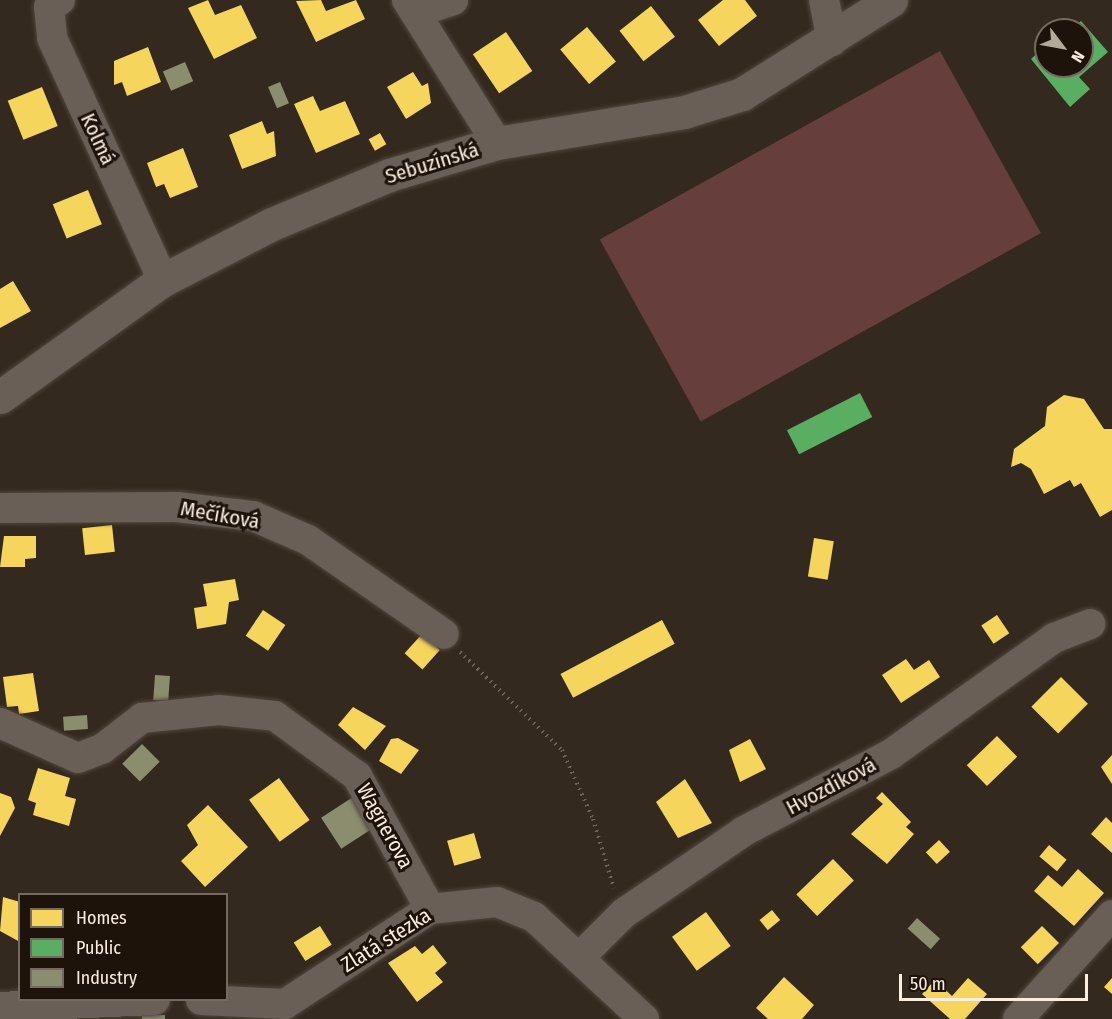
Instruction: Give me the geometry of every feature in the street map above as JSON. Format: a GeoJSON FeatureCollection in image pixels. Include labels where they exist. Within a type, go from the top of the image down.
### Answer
{"type":"FeatureCollection","features":[{"type":"Feature","properties":{"kind":"main road","name":"Sebuzínská"},"geometry":{"type":"LineString","coordinates":[[0,398],[164,280],[272,224],[378,180],[497,143],[684,112],[742,94],[832,42],[891,0]]}},
{"type":"Feature","properties":{"kind":"street","name":"Kolmá"},"geometry":{"type":"LineString","coordinates":[[60,0],[49,8],[52,38],[164,280]]}},
{"type":"Feature","properties":{"kind":"street"},"geometry":{"type":"LineString","coordinates":[[453,0],[412,6],[497,143]]}},
{"type":"Feature","properties":{"kind":"street"},"geometry":{"type":"LineString","coordinates":[[824,0],[832,42]]}},
{"type":"Feature","properties":{"kind":"street","name":"Mečíková"},"geometry":{"type":"LineString","coordinates":[[0,508],[177,507],[253,516],[308,540],[444,634]]}},
{"type":"Feature","properties":{"kind":"street","name":"Hvozdíková"},"geometry":{"type":"LineString","coordinates":[[580,957],[624,913],[744,831],[891,754],[1054,638],[1090,624]]}},
{"type":"Feature","properties":{"kind":"street","name":"Wagnerova"},"geometry":{"type":"LineString","coordinates":[[0,723],[78,758],[102,749],[142,718],[219,710],[275,716],[357,776],[430,909]]}},
{"type":"Feature","properties":{"kind":"street","name":"Zlatá stezka"},"geometry":{"type":"LineString","coordinates":[[228,1001],[285,1004],[430,909],[497,902],[534,917],[580,957],[644,1019]]}},
{"type":"Feature","properties":{"kind":"street"},"geometry":{"type":"LineString","coordinates":[[1018,1019],[1112,915]]}},
{"type":"Feature","properties":{"kind":"street"},"geometry":{"type":"LineString","coordinates":[[0,1007],[116,1001]]}},
{"type":"Feature","properties":{"kind":"path"},"geometry":{"type":"LineString","coordinates":[[444,634],[489,684],[562,750],[593,819],[624,913]]}},
{"type":"Feature","properties":{"kind":"shaded area"},"geometry":{"type":"Polygon","coordinates":[[[940,51],[1041,233],[701,422],[600,240],[940,51]]]}},
{"type":"Feature","properties":{"kind":"building: Homes"},"geometry":{"type":"Polygon","coordinates":[[[208,0],[215,15],[241,5],[257,38],[214,59],[188,8],[208,0]]]}},
{"type":"Feature","properties":{"kind":"building: Homes"},"geometry":{"type":"Polygon","coordinates":[[[321,0],[326,11],[356,0],[365,19],[316,42],[296,1],[321,0]]]}},
{"type":"Feature","properties":{"kind":"building: Homes"},"geometry":{"type":"Polygon","coordinates":[[[723,0],[745,0],[757,16],[719,46],[698,20],[723,0]]]}},
{"type":"Feature","properties":{"kind":"building: Homes"},"geometry":{"type":"Polygon","coordinates":[[[651,6],[675,37],[643,61],[619,31],[651,6]]]}},
{"type":"Feature","properties":{"kind":"building: Homes"},"geometry":{"type":"Polygon","coordinates":[[[587,27],[616,61],[589,84],[560,49],[587,27]]]}},
{"type":"Feature","properties":{"kind":"building: Homes"},"geometry":{"type":"Polygon","coordinates":[[[506,32],[532,71],[499,93],[473,54],[506,32]]]}},
{"type":"Feature","properties":{"kind":"building: Homes"},"geometry":{"type":"Polygon","coordinates":[[[148,47],[161,82],[127,96],[122,82],[114,85],[114,61],[148,47]]]}},
{"type":"Feature","properties":{"kind":"building: Homes"},"geometry":{"type":"Polygon","coordinates":[[[413,72],[422,86],[428,83],[431,103],[406,119],[387,87],[413,72]]]}},
{"type":"Feature","properties":{"kind":"building: Homes"},"geometry":{"type":"Polygon","coordinates":[[[42,87],[58,126],[23,140],[8,101],[42,87]]]}},
{"type":"Feature","properties":{"kind":"building: Homes"},"geometry":{"type":"Polygon","coordinates":[[[313,96],[320,111],[345,101],[360,134],[316,153],[294,104],[313,96]]]}},
{"type":"Feature","properties":{"kind":"building: Homes"},"geometry":{"type":"Polygon","coordinates":[[[262,121],[267,134],[274,131],[276,156],[242,169],[229,135],[262,121]]]}},
{"type":"Feature","properties":{"kind":"building: Homes"},"geometry":{"type":"Polygon","coordinates":[[[380,133],[386,144],[375,151],[369,139],[380,133]]]}},
{"type":"Feature","properties":{"kind":"building: Homes"},"geometry":{"type":"Polygon","coordinates":[[[183,148],[198,187],[170,198],[164,184],[156,187],[147,163],[183,148]]]}},
{"type":"Feature","properties":{"kind":"building: Homes"},"geometry":{"type":"Polygon","coordinates":[[[88,190],[102,224],[67,239],[53,204],[88,190]]]}},
{"type":"Feature","properties":{"kind":"building: Homes"},"geometry":{"type":"Polygon","coordinates":[[[13,281],[31,311],[0,328],[0,289],[13,281]]]}},
{"type":"Feature","properties":{"kind":"building: Homes"},"geometry":{"type":"Polygon","coordinates":[[[1064,395],[1084,399],[1104,429],[1112,429],[1112,510],[1100,517],[1081,483],[1074,487],[1070,480],[1044,494],[1031,469],[1021,463],[1011,467],[1014,449],[1045,426],[1047,407],[1064,395]]]}},
{"type":"Feature","properties":{"kind":"building: Homes"},"geometry":{"type":"Polygon","coordinates":[[[112,525],[115,552],[85,555],[82,528],[112,525]]]}},
{"type":"Feature","properties":{"kind":"building: Homes"},"geometry":{"type":"Polygon","coordinates":[[[4,536],[36,536],[36,558],[25,559],[25,567],[0,567],[4,536]]]}},
{"type":"Feature","properties":{"kind":"building: Homes"},"geometry":{"type":"Polygon","coordinates":[[[814,538],[834,541],[828,580],[808,577],[814,538]]]}},
{"type":"Feature","properties":{"kind":"building: Homes"},"geometry":{"type":"Polygon","coordinates":[[[235,579],[239,600],[229,602],[226,624],[197,629],[194,608],[207,606],[203,584],[235,579]]]}},
{"type":"Feature","properties":{"kind":"building: Homes"},"geometry":{"type":"Polygon","coordinates":[[[263,610],[285,625],[268,651],[246,636],[263,610]]]}},
{"type":"Feature","properties":{"kind":"building: Homes"},"geometry":{"type":"Polygon","coordinates":[[[997,615],[1009,633],[994,644],[981,626],[997,615]]]}},
{"type":"Feature","properties":{"kind":"building: Homes"},"geometry":{"type":"Polygon","coordinates":[[[662,620],[675,644],[573,698],[560,674],[662,620]]]}},
{"type":"Feature","properties":{"kind":"building: Homes"},"geometry":{"type":"Polygon","coordinates":[[[422,634],[440,650],[422,669],[405,653],[422,634]]]}},
{"type":"Feature","properties":{"kind":"building: Homes"},"geometry":{"type":"Polygon","coordinates":[[[906,659],[914,670],[929,660],[940,677],[901,703],[882,675],[906,659]]]}},
{"type":"Feature","properties":{"kind":"building: Homes"},"geometry":{"type":"Polygon","coordinates":[[[33,673],[39,711],[19,714],[18,706],[7,707],[3,677],[33,673]]]}},
{"type":"Feature","properties":{"kind":"building: Homes"},"geometry":{"type":"Polygon","coordinates":[[[1061,677],[1088,704],[1058,734],[1031,707],[1061,677]]]}},
{"type":"Feature","properties":{"kind":"building: Homes"},"geometry":{"type":"Polygon","coordinates":[[[353,707],[386,726],[365,750],[338,725],[353,707]]]}},
{"type":"Feature","properties":{"kind":"building: Homes"},"geometry":{"type":"Polygon","coordinates":[[[997,736],[1017,757],[987,786],[967,765],[997,736]]]}},
{"type":"Feature","properties":{"kind":"building: Homes"},"geometry":{"type":"Polygon","coordinates":[[[398,738],[419,750],[401,774],[379,761],[391,739],[398,738]]]}},
{"type":"Feature","properties":{"kind":"building: Homes"},"geometry":{"type":"Polygon","coordinates":[[[750,739],[766,769],[740,782],[729,750],[750,739]]]}},
{"type":"Feature","properties":{"kind":"building: Homes"},"geometry":{"type":"Polygon","coordinates":[[[1112,755],[1112,784],[1101,767],[1112,755]]]}},
{"type":"Feature","properties":{"kind":"building: Homes"},"geometry":{"type":"Polygon","coordinates":[[[38,768],[70,778],[65,796],[76,799],[69,826],[33,815],[36,803],[28,800],[38,768]]]}},
{"type":"Feature","properties":{"kind":"building: Homes"},"geometry":{"type":"Polygon","coordinates":[[[279,778],[310,820],[280,842],[249,800],[279,778]]]}},
{"type":"Feature","properties":{"kind":"building: Homes"},"geometry":{"type":"Polygon","coordinates":[[[685,779],[712,823],[678,838],[656,802],[685,779]]]}},
{"type":"Feature","properties":{"kind":"building: Homes"},"geometry":{"type":"Polygon","coordinates":[[[882,792],[911,822],[906,827],[914,834],[887,864],[851,834],[883,804],[876,798],[882,792]]]}},
{"type":"Feature","properties":{"kind":"building: Homes"},"geometry":{"type":"Polygon","coordinates":[[[0,793],[11,797],[15,808],[0,836],[0,793]]]}},
{"type":"Feature","properties":{"kind":"building: Homes"},"geometry":{"type":"Polygon","coordinates":[[[208,805],[248,847],[205,887],[181,861],[198,845],[187,825],[208,805]]]}},
{"type":"Feature","properties":{"kind":"building: Homes"},"geometry":{"type":"Polygon","coordinates":[[[1106,817],[1112,823],[1112,853],[1091,834],[1106,817]]]}},
{"type":"Feature","properties":{"kind":"building: Homes"},"geometry":{"type":"Polygon","coordinates":[[[474,833],[481,858],[454,866],[447,841],[474,833]]]}},
{"type":"Feature","properties":{"kind":"building: Homes"},"geometry":{"type":"Polygon","coordinates":[[[939,840],[950,852],[937,864],[926,852],[939,840]]]}},
{"type":"Feature","properties":{"kind":"building: Homes"},"geometry":{"type":"Polygon","coordinates":[[[1049,845],[1067,860],[1057,871],[1039,856],[1049,845]]]}},
{"type":"Feature","properties":{"kind":"building: Homes"},"geometry":{"type":"Polygon","coordinates":[[[833,859],[854,881],[817,916],[796,894],[833,859]]]}},
{"type":"Feature","properties":{"kind":"building: Homes"},"geometry":{"type":"Polygon","coordinates":[[[1078,869],[1104,893],[1074,926],[1034,891],[1048,875],[1062,887],[1078,869]]]}},
{"type":"Feature","properties":{"kind":"building: Homes"},"geometry":{"type":"Polygon","coordinates":[[[3,897],[18,901],[18,941],[0,931],[3,897]]]}},
{"type":"Feature","properties":{"kind":"building: Homes"},"geometry":{"type":"Polygon","coordinates":[[[772,910],[780,920],[768,930],[760,920],[772,910]]]}},
{"type":"Feature","properties":{"kind":"building: Homes"},"geometry":{"type":"Polygon","coordinates":[[[706,912],[731,946],[697,971],[672,937],[706,912]]]}},
{"type":"Feature","properties":{"kind":"building: Homes"},"geometry":{"type":"Polygon","coordinates":[[[320,926],[332,945],[305,961],[294,942],[320,926]]]}},
{"type":"Feature","properties":{"kind":"building: Homes"},"geometry":{"type":"Polygon","coordinates":[[[1042,926],[1059,943],[1038,964],[1021,947],[1042,926]]]}},
{"type":"Feature","properties":{"kind":"building: Homes"},"geometry":{"type":"Polygon","coordinates":[[[433,945],[447,963],[435,973],[443,982],[417,1002],[388,963],[415,946],[422,954],[433,945]]]}},
{"type":"Feature","properties":{"kind":"building: Homes"},"geometry":{"type":"Polygon","coordinates":[[[784,977],[814,1005],[802,1019],[768,1019],[756,1008],[784,977]]]}},
{"type":"Feature","properties":{"kind":"building: Homes"},"geometry":{"type":"Polygon","coordinates":[[[968,978],[987,994],[965,1019],[950,1019],[922,994],[935,980],[952,996],[968,978]]]}},
{"type":"Feature","properties":{"kind":"building: Homes"},"geometry":{"type":"Polygon","coordinates":[[[1112,978],[1112,994],[1104,987],[1112,978]]]}},
{"type":"Feature","properties":{"kind":"building: Public"},"geometry":{"type":"Polygon","coordinates":[[[1094,36],[1108,52],[1094,64],[1094,36]]]}},
{"type":"Feature","properties":{"kind":"building: Public"},"geometry":{"type":"Polygon","coordinates":[[[1046,78],[1080,78],[1090,89],[1070,107],[1046,78]]]}},
{"type":"Feature","properties":{"kind":"building: Public"},"geometry":{"type":"Polygon","coordinates":[[[860,393],[872,417],[799,454],[787,430],[860,393]]]}},
{"type":"Feature","properties":{"kind":"building: Industry"},"geometry":{"type":"Polygon","coordinates":[[[185,62],[193,81],[171,91],[163,71],[185,62]]]}},
{"type":"Feature","properties":{"kind":"building: Industry"},"geometry":{"type":"Polygon","coordinates":[[[280,82],[289,103],[277,108],[268,87],[280,82]]]}},
{"type":"Feature","properties":{"kind":"building: Industry"},"geometry":{"type":"Polygon","coordinates":[[[155,675],[170,676],[168,701],[153,700],[155,675]]]}},
{"type":"Feature","properties":{"kind":"building: Industry"},"geometry":{"type":"Polygon","coordinates":[[[87,715],[88,729],[64,731],[63,717],[87,715]]]}},
{"type":"Feature","properties":{"kind":"building: Industry"},"geometry":{"type":"Polygon","coordinates":[[[142,744],[160,762],[140,781],[122,764],[142,744]]]}},
{"type":"Feature","properties":{"kind":"building: Industry"},"geometry":{"type":"Polygon","coordinates":[[[353,797],[373,828],[341,849],[321,818],[353,797]]]}},
{"type":"Feature","properties":{"kind":"building: Industry"},"geometry":{"type":"Polygon","coordinates":[[[917,918],[940,939],[931,949],[908,928],[917,918]]]}},
{"type":"Feature","properties":{"kind":"building: Industry"},"geometry":{"type":"Polygon","coordinates":[[[142,1015],[165,1015],[165,1019],[142,1019],[142,1015]]]}}]}
